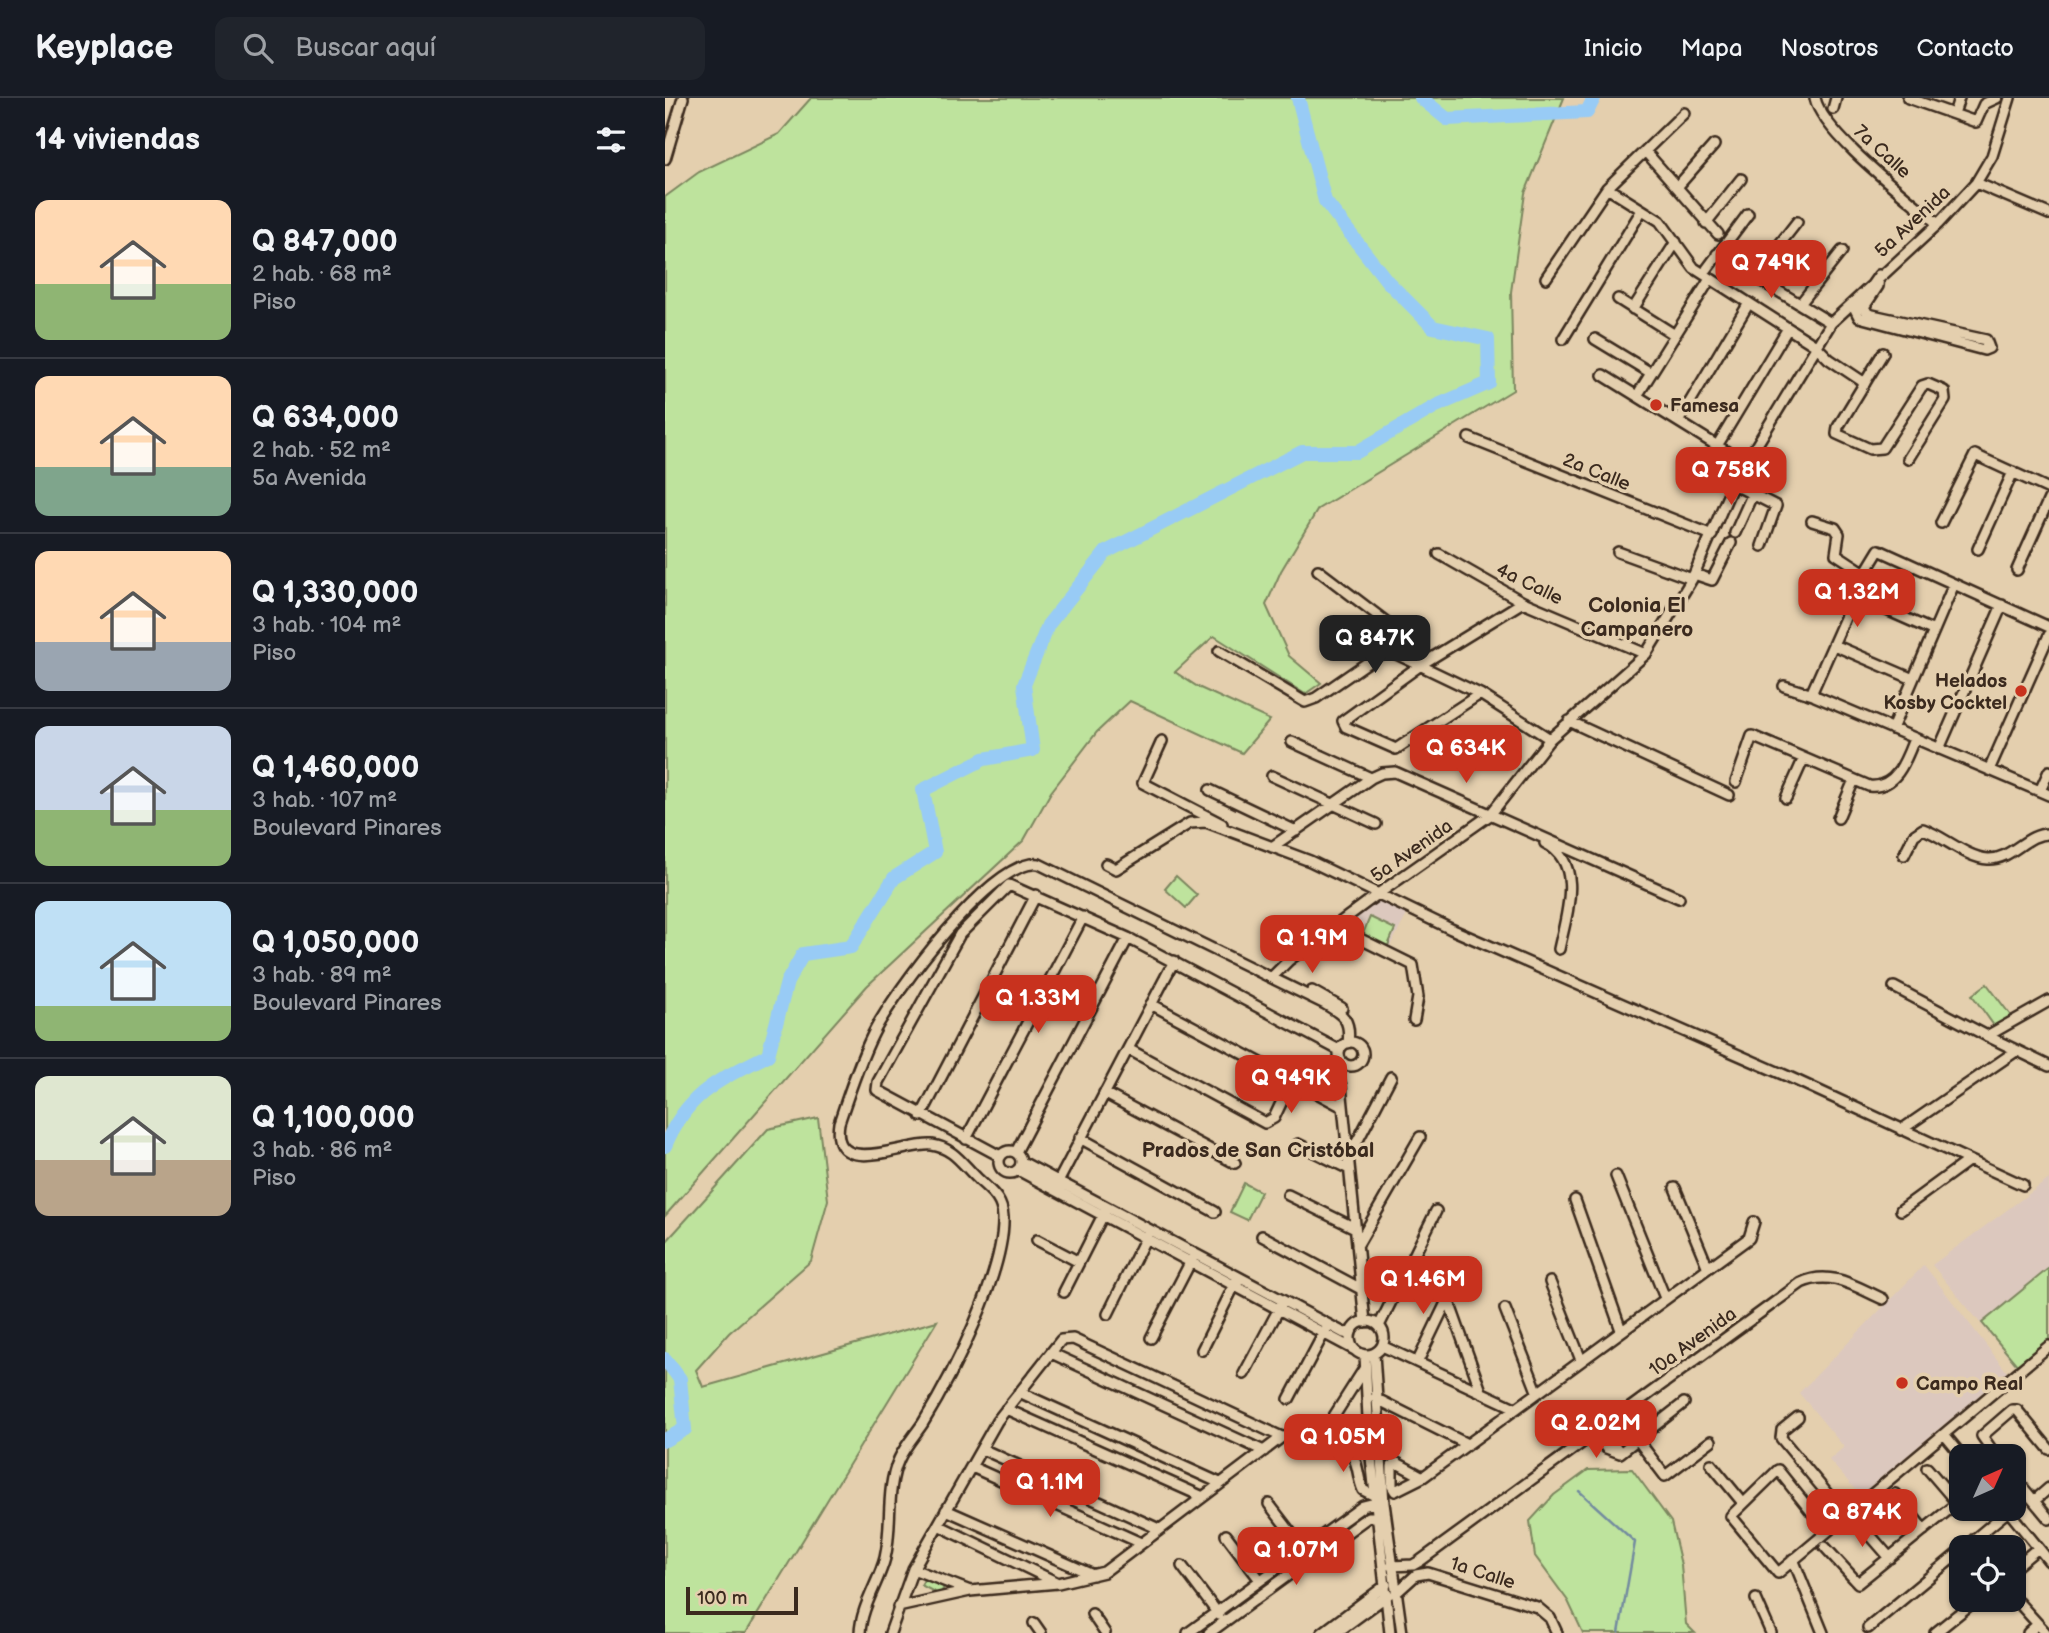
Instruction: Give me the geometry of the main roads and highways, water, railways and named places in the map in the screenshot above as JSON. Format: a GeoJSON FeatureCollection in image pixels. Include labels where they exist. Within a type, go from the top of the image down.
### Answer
{"type":"FeatureCollection","features":[{"type":"Feature","properties":{"kind":"waterway"},"geometry":{"type":"LineString","coordinates":[[665,1146],[674,1128],[695,1100],[734,1072],[768,1055],[787,982],[803,954],[851,947],[894,878],[935,852],[923,790],[984,759],[1033,750],[1024,685],[1048,625],[1106,552],[1302,452],[1357,452],[1436,406],[1489,383],[1488,339],[1433,327],[1387,281],[1325,201],[1298,98]]}},
{"type":"Feature","properties":{"kind":"waterway"},"geometry":{"type":"LineString","coordinates":[[1421,98],[1447,119],[1587,112],[1594,98]]}},
{"type":"Feature","properties":{"kind":"waterway"},"geometry":{"type":"LineString","coordinates":[[665,1359],[680,1379],[685,1429],[665,1440]]}},
{"type":"Feature","properties":{"kind":"waterway"},"geometry":{"type":"LineString","coordinates":[[1579,1491],[1635,1542],[1619,1633]]}},
{"type":"Feature","properties":{"kind":"place","name":"Famesa"},"geometry":{"type":"Point","coordinates":[1656,405]}},
{"type":"Feature","properties":{"kind":"place","name":"Helados Kosby Cocktel"},"geometry":{"type":"Point","coordinates":[2021,691]}},
{"type":"Feature","properties":{"kind":"place","name":"Campo Real"},"geometry":{"type":"Point","coordinates":[1902,1383]}},
{"type":"Feature","properties":{"kind":"district","name":"Colonia El Campanero"},"geometry":{"type":"Point","coordinates":[1637,617]}},
{"type":"Feature","properties":{"kind":"district","name":"Prados de San Cristóbal"},"geometry":{"type":"Point","coordinates":[1258,1150]}}]}
